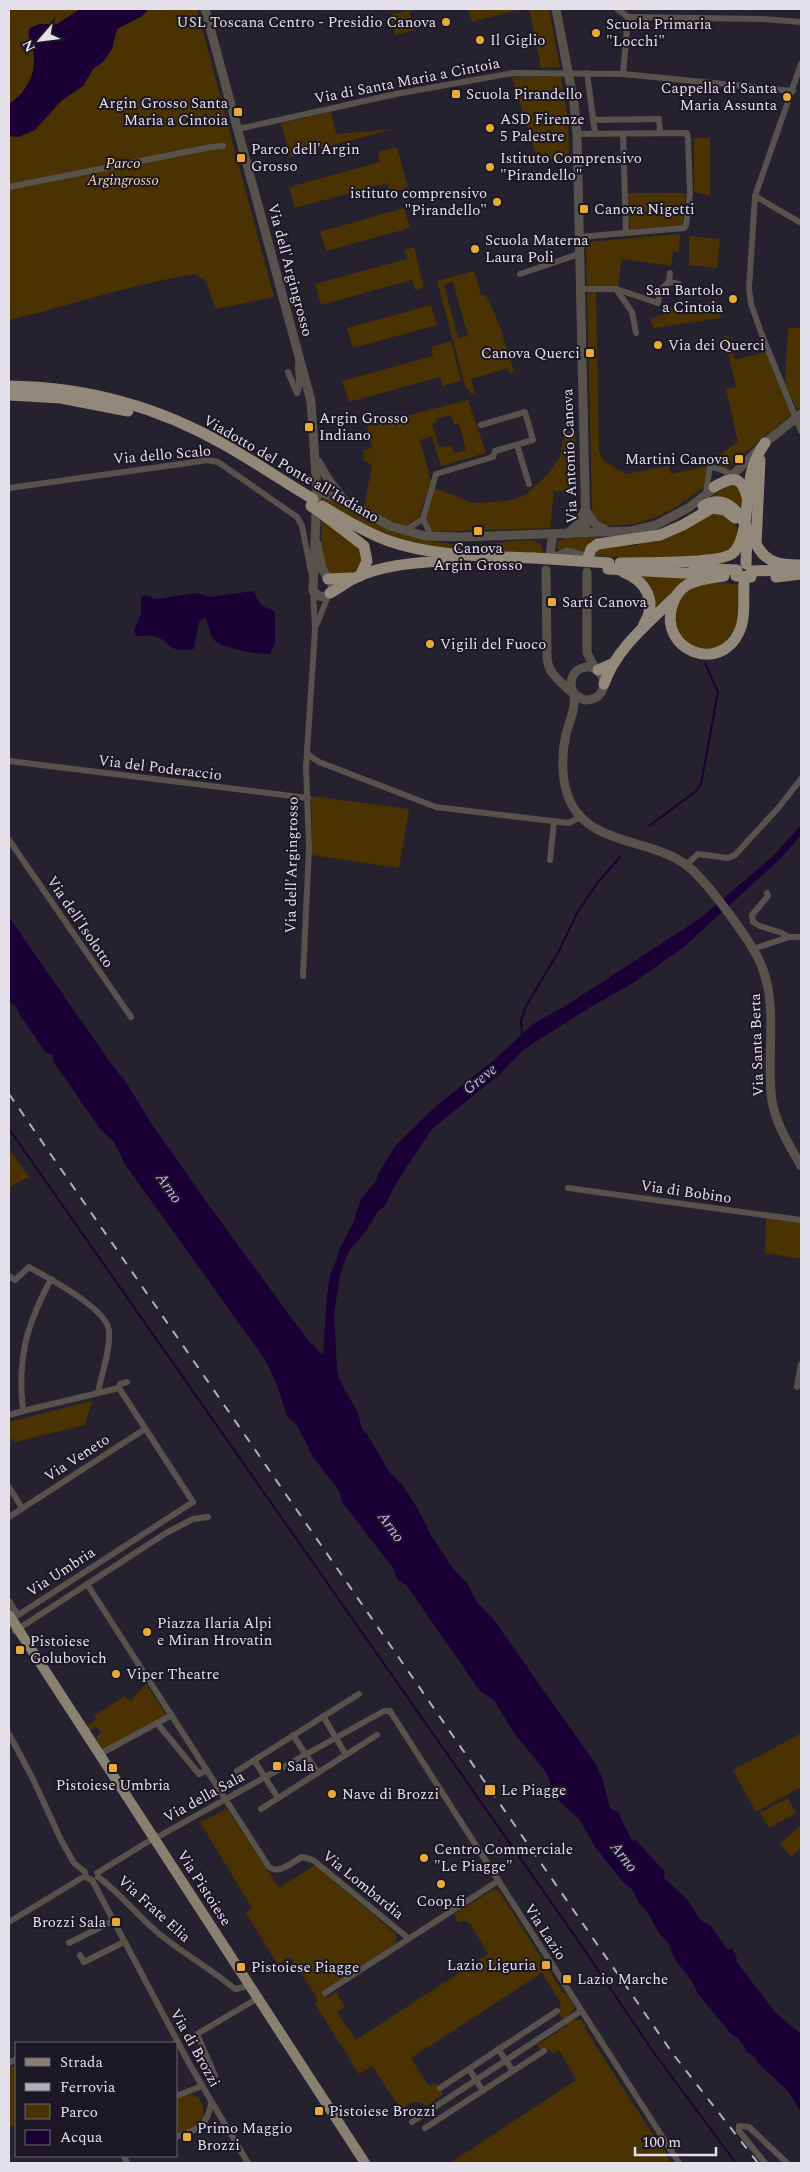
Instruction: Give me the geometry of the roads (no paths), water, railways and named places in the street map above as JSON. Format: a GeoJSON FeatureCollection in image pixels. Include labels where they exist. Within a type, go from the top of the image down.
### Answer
{"type":"FeatureCollection","features":[{"type":"Feature","properties":{"kind":"highway","name":"Viadotto del Ponte all'Indiano"},"geometry":{"type":"LineString","coordinates":[[9,386],[63,389],[175,427],[221,450],[368,532],[385,540],[416,548],[534,561],[744,574],[801,574]]}},
{"type":"Feature","properties":{"kind":"highway","name":"Viadotto del Ponte all'Indiano"},"geometry":{"type":"LineString","coordinates":[[9,395],[90,398]]}},
{"type":"Feature","properties":{"kind":"highway"},"geometry":{"type":"LineString","coordinates":[[675,597],[670,621],[676,638],[682,645],[691,651],[703,654],[713,654],[730,646],[740,630],[746,521],[753,465],[768,441]]}},
{"type":"Feature","properties":{"kind":"highway"},"geometry":{"type":"LineString","coordinates":[[756,544],[760,466],[763,451],[768,441]]}},
{"type":"Feature","properties":{"kind":"highway"},"geometry":{"type":"LineString","coordinates":[[710,490],[726,480],[737,480],[744,486],[748,500]]}},
{"type":"Feature","properties":{"kind":"highway"},"geometry":{"type":"LineString","coordinates":[[643,538],[681,521],[703,506],[719,502],[733,506],[763,556],[774,563],[801,566]]}},
{"type":"Feature","properties":{"kind":"highway","name":"Viadotto del Ponte all'Indiano"},"geometry":{"type":"LineString","coordinates":[[317,503],[346,528],[384,546],[416,555],[454,560],[534,561]]}},
{"type":"Feature","properties":{"kind":"highway"},"geometry":{"type":"LineString","coordinates":[[317,503],[364,546],[367,561],[358,577]]}},
{"type":"Feature","properties":{"kind":"highway"},"geometry":{"type":"LineString","coordinates":[[588,558],[591,549],[598,544],[666,533],[715,508],[725,510],[732,515],[738,522],[741,533]]}},
{"type":"Feature","properties":{"kind":"highway"},"geometry":{"type":"LineString","coordinates":[[613,566],[721,559],[734,552],[746,521]]}},
{"type":"Feature","properties":{"kind":"highway"},"geometry":{"type":"LineString","coordinates":[[329,594],[358,577],[402,564],[454,560]]}},
{"type":"Feature","properties":{"kind":"highway","name":"Viadotto del Ponte all'Indiano"},"geometry":{"type":"LineString","coordinates":[[613,566],[724,576],[801,566]]}},
{"type":"Feature","properties":{"kind":"highway"},"geometry":{"type":"LineString","coordinates":[[613,566],[635,578],[649,594],[649,614],[641,630]]}},
{"type":"Feature","properties":{"kind":"highway"},"geometry":{"type":"LineString","coordinates":[[604,684],[614,663],[641,630],[675,597],[692,582],[724,576]]}},
{"type":"Feature","properties":{"kind":"highway"},"geometry":{"type":"LineString","coordinates":[[327,578],[358,577]]}},
{"type":"Feature","properties":{"kind":"highway"},"geometry":{"type":"LineString","coordinates":[[596,669],[614,663]]}},
{"type":"Feature","properties":{"kind":"main road","name":"Via Pistoiese"},"geometry":{"type":"LineString","coordinates":[[15,1620],[244,1987],[358,2163]]}},
{"type":"Feature","properties":{"kind":"main road","name":"Via Pistoiese"},"geometry":{"type":"LineString","coordinates":[[15,1620],[125,1801],[365,2163]]}},
{"type":"Feature","properties":{"kind":"street","name":"Via dell'Argingrosso"},"geometry":{"type":"LineString","coordinates":[[205,9],[311,402],[317,503],[313,591],[315,630],[306,745],[308,754],[306,767],[309,848],[303,976]]}},
{"type":"Feature","properties":{"kind":"street","name":"Via Antonio Canova"},"geometry":{"type":"LineString","coordinates":[[315,454],[323,472],[345,501],[378,521],[404,531],[432,537],[586,533],[577,134],[556,9]]}},
{"type":"Feature","properties":{"kind":"street"},"geometry":{"type":"LineString","coordinates":[[617,9],[628,16],[763,19],[801,22]]}},
{"type":"Feature","properties":{"kind":"street"},"geometry":{"type":"LineString","coordinates":[[624,74],[628,16]]}},
{"type":"Feature","properties":{"kind":"street"},"geometry":{"type":"LineString","coordinates":[[801,64],[793,91],[768,154],[755,196],[749,293],[777,375],[799,417],[801,431]]}},
{"type":"Feature","properties":{"kind":"street","name":"Via di Santa Maria a Cintoia"},"geometry":{"type":"LineString","coordinates":[[238,130],[482,77],[512,73],[624,74],[793,91]]}},
{"type":"Feature","properties":{"kind":"street"},"geometry":{"type":"LineString","coordinates":[[587,73],[595,133]]}},
{"type":"Feature","properties":{"kind":"street"},"geometry":{"type":"LineString","coordinates":[[593,120],[660,119],[660,133]]}},
{"type":"Feature","properties":{"kind":"street"},"geometry":{"type":"LineString","coordinates":[[577,134],[685,133],[688,136],[690,188],[686,225],[682,229],[579,238]]}},
{"type":"Feature","properties":{"kind":"street"},"geometry":{"type":"LineString","coordinates":[[623,134],[626,233]]}},
{"type":"Feature","properties":{"kind":"street"},"geometry":{"type":"LineString","coordinates":[[9,187],[223,146]]}},
{"type":"Feature","properties":{"kind":"street"},"geometry":{"type":"LineString","coordinates":[[755,196],[801,223]]}},
{"type":"Feature","properties":{"kind":"street"},"geometry":{"type":"LineString","coordinates":[[520,274],[579,254]]}},
{"type":"Feature","properties":{"kind":"street"},"geometry":{"type":"LineString","coordinates":[[580,289],[616,289],[658,302],[660,290],[669,282],[670,274]]}},
{"type":"Feature","properties":{"kind":"street"},"geometry":{"type":"LineString","coordinates":[[669,282],[679,284],[680,294]]}},
{"type":"Feature","properties":{"kind":"street"},"geometry":{"type":"LineString","coordinates":[[616,289],[632,312],[636,333]]}},
{"type":"Feature","properties":{"kind":"street"},"geometry":{"type":"LineString","coordinates":[[288,372],[297,393],[300,388],[297,366],[299,358]]}},
{"type":"Feature","properties":{"kind":"street"},"geometry":{"type":"LineString","coordinates":[[404,531],[422,519],[436,474],[493,457],[495,451],[533,440],[525,412],[481,425]]}},
{"type":"Feature","properties":{"kind":"street"},"geometry":{"type":"LineString","coordinates":[[586,533],[638,530],[662,522],[688,508],[743,466],[768,441],[799,417]]}},
{"type":"Feature","properties":{"kind":"street"},"geometry":{"type":"LineString","coordinates":[[710,490],[726,472],[755,448],[768,441]]}},
{"type":"Feature","properties":{"kind":"street"},"geometry":{"type":"LineString","coordinates":[[517,445],[529,484]]}},
{"type":"Feature","properties":{"kind":"street","name":"Via dello Scalo"},"geometry":{"type":"LineString","coordinates":[[9,488],[207,460],[218,462],[298,517],[314,577]]}},
{"type":"Feature","properties":{"kind":"street"},"geometry":{"type":"LineString","coordinates":[[710,490],[710,466],[726,472]]}},
{"type":"Feature","properties":{"kind":"street","name":"Via Antonio Canova"},"geometry":{"type":"LineString","coordinates":[[317,480],[327,484],[337,492]]}},
{"type":"Feature","properties":{"kind":"street","name":"Via Antonio Canova"},"geometry":{"type":"LineString","coordinates":[[317,503],[345,501]]}},
{"type":"Feature","properties":{"kind":"street"},"geometry":{"type":"LineString","coordinates":[[567,534],[578,524],[586,510],[596,525],[611,533]]}},
{"type":"Feature","properties":{"kind":"street"},"geometry":{"type":"LineString","coordinates":[[422,519],[432,537]]}},
{"type":"Feature","properties":{"kind":"street"},"geometry":{"type":"LineString","coordinates":[[543,534],[550,555]]}},
{"type":"Feature","properties":{"kind":"street"},"geometry":{"type":"LineString","coordinates":[[550,555],[553,534]]}},
{"type":"Feature","properties":{"kind":"street","name":"Via dell'Argingrosso"},"geometry":{"type":"LineString","coordinates":[[315,630],[321,609],[333,586],[320,564],[316,544]]}},
{"type":"Feature","properties":{"kind":"street"},"geometry":{"type":"LineString","coordinates":[[550,555],[568,552],[588,558]]}},
{"type":"Feature","properties":{"kind":"street"},"geometry":{"type":"LineString","coordinates":[[548,570],[546,584],[548,666],[552,673],[573,692],[582,699],[589,700]]}},
{"type":"Feature","properties":{"kind":"street"},"geometry":{"type":"LineString","coordinates":[[308,754],[318,762],[436,807],[554,822],[569,823],[580,817],[567,795],[564,778],[564,753],[574,704],[571,682],[587,653],[587,572]]}},
{"type":"Feature","properties":{"kind":"street"},"geometry":{"type":"LineString","coordinates":[[314,577],[327,578]]}},
{"type":"Feature","properties":{"kind":"street"},"geometry":{"type":"LineString","coordinates":[[313,591],[321,598],[329,594]]}},
{"type":"Feature","properties":{"kind":"street"},"geometry":{"type":"LineString","coordinates":[[569,726],[589,700],[598,696],[604,684],[603,678],[587,653]]}},
{"type":"Feature","properties":{"kind":"street"},"geometry":{"type":"LineString","coordinates":[[552,673],[564,676],[588,666],[596,669]]}},
{"type":"Feature","properties":{"kind":"street","name":"Via del Poderaccio"},"geometry":{"type":"LineString","coordinates":[[9,761],[308,798]]}},
{"type":"Feature","properties":{"kind":"street"},"geometry":{"type":"LineString","coordinates":[[686,864],[698,854],[728,858],[735,855],[779,807],[801,779]]}},
{"type":"Feature","properties":{"kind":"street","name":"Via Santa Berta"},"geometry":{"type":"LineString","coordinates":[[580,817],[593,828],[606,834],[666,853],[686,864],[705,884],[753,949],[765,974],[769,992],[771,1087],[774,1110],[780,1128],[801,1166]]}},
{"type":"Feature","properties":{"kind":"street"},"geometry":{"type":"LineString","coordinates":[[550,860],[554,822]]}},
{"type":"Feature","properties":{"kind":"street","name":"Via dell'Isolotto"},"geometry":{"type":"LineString","coordinates":[[9,840],[131,1017]]}},
{"type":"Feature","properties":{"kind":"street"},"geometry":{"type":"LineString","coordinates":[[767,893],[768,896],[752,916],[753,922],[788,937]]}},
{"type":"Feature","properties":{"kind":"street"},"geometry":{"type":"LineString","coordinates":[[753,949],[788,937],[801,937]]}},
{"type":"Feature","properties":{"kind":"street","name":"Via di Bobino"},"geometry":{"type":"LineString","coordinates":[[568,1188],[801,1220]]}},
{"type":"Feature","properties":{"kind":"street"},"geometry":{"type":"LineString","coordinates":[[9,1276],[15,1280],[29,1267],[97,1311],[108,1324],[110,1335],[98,1393]]}},
{"type":"Feature","properties":{"kind":"street"},"geometry":{"type":"LineString","coordinates":[[23,1411],[20,1372],[24,1345],[35,1311],[51,1280]]}},
{"type":"Feature","properties":{"kind":"street"},"geometry":{"type":"LineString","coordinates":[[797,1387],[801,1364]]}},
{"type":"Feature","properties":{"kind":"street"},"geometry":{"type":"LineString","coordinates":[[9,1415],[119,1388],[120,1384],[127,1382]]}},
{"type":"Feature","properties":{"kind":"street"},"geometry":{"type":"LineString","coordinates":[[119,1388],[145,1429]]}},
{"type":"Feature","properties":{"kind":"street","name":"Via Umbria"},"geometry":{"type":"LineString","coordinates":[[15,1620],[111,1554],[193,1502],[145,1429]]}},
{"type":"Feature","properties":{"kind":"street","name":"Via Veneto"},"geometry":{"type":"LineString","coordinates":[[9,1517],[145,1429]]}},
{"type":"Feature","properties":{"kind":"street"},"geometry":{"type":"LineString","coordinates":[[9,1487],[22,1508]]}},
{"type":"Feature","properties":{"kind":"street"},"geometry":{"type":"LineString","coordinates":[[15,1620],[30,1621],[178,1526],[193,1519],[208,1517]]}},
{"type":"Feature","properties":{"kind":"street","name":"Via Umbria"},"geometry":{"type":"LineString","coordinates":[[111,1554],[117,1564]]}},
{"type":"Feature","properties":{"kind":"street","name":"Via Lombardia"},"geometry":{"type":"LineString","coordinates":[[87,1584],[271,1868],[279,1870],[302,1857],[313,1860],[408,1938]]}},
{"type":"Feature","properties":{"kind":"street","name":"Via Pistoiese"},"geometry":{"type":"LineString","coordinates":[[9,1601],[15,1620]]}},
{"type":"Feature","properties":{"kind":"street","name":"Via Umbria"},"geometry":{"type":"LineString","coordinates":[[15,1620],[30,1621]]}},
{"type":"Feature","properties":{"kind":"street","name":"Via della Sala"},"geometry":{"type":"LineString","coordinates":[[237,1771],[359,1694]]}},
{"type":"Feature","properties":{"kind":"street","name":"Via della Sala"},"geometry":{"type":"LineString","coordinates":[[96,1877],[152,1840],[384,1710],[390,1711],[392,1714]]}},
{"type":"Feature","properties":{"kind":"street","name":"Via Lazio"},"geometry":{"type":"LineString","coordinates":[[392,1714],[677,2162]]}},
{"type":"Feature","properties":{"kind":"street"},"geometry":{"type":"LineString","coordinates":[[100,1754],[172,1715]]}},
{"type":"Feature","properties":{"kind":"street"},"geometry":{"type":"LineString","coordinates":[[323,1716],[346,1755]]}},
{"type":"Feature","properties":{"kind":"street"},"geometry":{"type":"LineString","coordinates":[[157,1723],[199,1774],[207,1770]]}},
{"type":"Feature","properties":{"kind":"street"},"geometry":{"type":"LineString","coordinates":[[9,1734],[33,1779],[60,1840],[74,1863],[85,1874],[96,1877]]}},
{"type":"Feature","properties":{"kind":"street"},"geometry":{"type":"LineString","coordinates":[[293,1735],[318,1773]]}},
{"type":"Feature","properties":{"kind":"street"},"geometry":{"type":"LineString","coordinates":[[261,1809],[376,1735]]}},
{"type":"Feature","properties":{"kind":"street","name":"Via della Sala"},"geometry":{"type":"LineString","coordinates":[[254,1760],[278,1798]]}},
{"type":"Feature","properties":{"kind":"street"},"geometry":{"type":"LineString","coordinates":[[9,1922],[85,1874]]}},
{"type":"Feature","properties":{"kind":"street","name":"Via di Brozzi"},"geometry":{"type":"LineString","coordinates":[[96,1877],[113,1922],[211,2103],[248,2163]]}},
{"type":"Feature","properties":{"kind":"street","name":"Via Frate Elia"},"geometry":{"type":"LineString","coordinates":[[96,1877],[156,1932],[182,1952],[216,1973],[235,1988],[244,1987]]}},
{"type":"Feature","properties":{"kind":"street"},"geometry":{"type":"LineString","coordinates":[[325,1993],[498,1881]]}},
{"type":"Feature","properties":{"kind":"street"},"geometry":{"type":"LineString","coordinates":[[69,1943],[113,1922]]}},
{"type":"Feature","properties":{"kind":"street"},"geometry":{"type":"LineString","coordinates":[[80,1955],[84,1962],[124,1942]]}},
{"type":"Feature","properties":{"kind":"street"},"geometry":{"type":"LineString","coordinates":[[216,2076],[197,2034],[253,2001]]}},
{"type":"Feature","properties":{"kind":"street"},"geometry":{"type":"LineString","coordinates":[[440,2088],[557,2011]]}},
{"type":"Feature","properties":{"kind":"street"},"geometry":{"type":"LineString","coordinates":[[412,2122],[581,2011]]}},
{"type":"Feature","properties":{"kind":"street"},"geometry":{"type":"LineString","coordinates":[[526,2031],[534,2042]]}},
{"type":"Feature","properties":{"kind":"street"},"geometry":{"type":"LineString","coordinates":[[498,2050],[513,2071]]}},
{"type":"Feature","properties":{"kind":"street"},"geometry":{"type":"LineString","coordinates":[[425,2128],[544,2051]]}},
{"type":"Feature","properties":{"kind":"street"},"geometry":{"type":"LineString","coordinates":[[469,2069],[483,2091]]}},
{"type":"Feature","properties":{"kind":"street"},"geometry":{"type":"LineString","coordinates":[[178,2095],[202,2086]]}},
{"type":"Feature","properties":{"kind":"street"},"geometry":{"type":"LineString","coordinates":[[447,2099],[454,2109]]}},
{"type":"Feature","properties":{"kind":"street"},"geometry":{"type":"LineString","coordinates":[[178,2137],[204,2124],[209,2116],[211,2103]]}},
{"type":"Feature","properties":{"kind":"street"},"geometry":{"type":"LineString","coordinates":[[765,2163],[738,2131],[739,2126],[749,2127],[787,2163]]}},
{"type":"Feature","properties":{"kind":"water"},"geometry":{"type":"Polygon","coordinates":[[[80,9],[149,9],[141,17],[117,29],[112,49],[104,61],[93,69],[83,86],[61,101],[35,130],[19,137],[9,136],[9,104],[21,94],[29,81],[34,67],[33,51],[29,37],[30,28],[40,24],[57,24],[80,9]]]}},
{"type":"Feature","properties":{"kind":"water"},"geometry":{"type":"Polygon","coordinates":[[[253,591],[261,605],[275,612],[275,642],[270,654],[241,650],[218,643],[212,638],[205,618],[199,621],[194,649],[178,650],[159,638],[136,636],[134,630],[141,613],[141,597],[145,595],[155,599],[197,593],[210,597],[253,591]]]}},
{"type":"Feature","properties":{"kind":"water"},"geometry":{"type":"Polygon","coordinates":[[[801,825],[801,835],[781,858],[685,946],[633,983],[584,1011],[523,1050],[501,1073],[432,1129],[398,1180],[384,1207],[378,1211],[366,1231],[349,1251],[341,1271],[334,1314],[339,1379],[358,1413],[362,1429],[367,1434],[388,1470],[404,1487],[431,1535],[454,1570],[468,1584],[476,1601],[494,1620],[595,1763],[602,1777],[610,1808],[618,1812],[632,1841],[636,1840],[665,1872],[664,1878],[688,1900],[701,1921],[711,1926],[727,1949],[733,1950],[737,1958],[736,1961],[775,2012],[801,2034],[801,2112],[788,2091],[758,2063],[755,2057],[747,2052],[739,2039],[731,2034],[698,1994],[693,1983],[675,1959],[668,1943],[658,1932],[649,1914],[639,1903],[632,1889],[623,1882],[595,1847],[579,1819],[556,1798],[546,1772],[514,1733],[494,1700],[480,1691],[407,1586],[397,1579],[393,1568],[342,1502],[340,1492],[313,1457],[297,1425],[287,1416],[277,1385],[266,1361],[126,1166],[114,1142],[100,1129],[53,1061],[53,1055],[46,1053],[17,1011],[17,1007],[9,1002],[9,917],[112,1065],[126,1082],[149,1120],[205,1200],[307,1339],[323,1355],[330,1275],[338,1252],[353,1223],[361,1199],[375,1182],[380,1170],[396,1145],[436,1106],[493,1061],[533,1024],[567,1005],[702,917],[771,858],[801,825]]]}},
{"type":"Feature","properties":{"kind":"waterway"},"geometry":{"type":"LineString","coordinates":[[649,826],[695,792],[701,784],[718,692],[705,663]]}},
{"type":"Feature","properties":{"kind":"waterway"},"geometry":{"type":"LineString","coordinates":[[522,1035],[521,1020],[526,1006],[559,951],[577,913],[598,882],[620,857]]}},
{"type":"Feature","properties":{"kind":"waterway"},"geometry":{"type":"LineString","coordinates":[[9,1129],[579,1942],[654,2053],[736,2163]]}},
{"type":"Feature","properties":{"kind":"railway"},"geometry":{"type":"LineString","coordinates":[[9,1094],[673,2054],[758,2163]]}},
{"type":"Feature","properties":{"kind":"place","name":"USL Toscana Centro - Presidio Canova"},"geometry":{"type":"Point","coordinates":[446,22]}},
{"type":"Feature","properties":{"kind":"place","name":"Scuola Primaria \"Locchi\""},"geometry":{"type":"Point","coordinates":[596,33]}},
{"type":"Feature","properties":{"kind":"place","name":"Il Giglio"},"geometry":{"type":"Point","coordinates":[480,40]}},
{"type":"Feature","properties":{"kind":"place","name":"Scuola Pirandello"},"geometry":{"type":"Point","coordinates":[456,94]}},
{"type":"Feature","properties":{"kind":"place","name":"Cappella di Santa Maria Assunta"},"geometry":{"type":"Point","coordinates":[787,97]}},
{"type":"Feature","properties":{"kind":"place","name":"Argin Grosso Santa Maria a Cintoia"},"geometry":{"type":"Point","coordinates":[238,112]}},
{"type":"Feature","properties":{"kind":"place","name":"ASD Firenze 5 Palestre"},"geometry":{"type":"Point","coordinates":[490,128]}},
{"type":"Feature","properties":{"kind":"place","name":"Parco dell'Argin Grosso"},"geometry":{"type":"Point","coordinates":[241,158]}},
{"type":"Feature","properties":{"kind":"place","name":"Istituto Comprensivo \"Pirandello\""},"geometry":{"type":"Point","coordinates":[490,167]}},
{"type":"Feature","properties":{"kind":"place","name":"istituto comprensivo \"Pirandello\""},"geometry":{"type":"Point","coordinates":[497,202]}},
{"type":"Feature","properties":{"kind":"place","name":"Canova Nigetti"},"geometry":{"type":"Point","coordinates":[584,209]}},
{"type":"Feature","properties":{"kind":"place","name":"Scuola Materna Laura Poli"},"geometry":{"type":"Point","coordinates":[475,249]}},
{"type":"Feature","properties":{"kind":"place","name":"San Bartolo a Cintoia"},"geometry":{"type":"Point","coordinates":[733,299]}},
{"type":"Feature","properties":{"kind":"place","name":"Via dei Querci"},"geometry":{"type":"Point","coordinates":[658,345]}},
{"type":"Feature","properties":{"kind":"place","name":"Canova Querci"},"geometry":{"type":"Point","coordinates":[590,353]}},
{"type":"Feature","properties":{"kind":"place","name":"Argin Grosso Indiano"},"geometry":{"type":"Point","coordinates":[309,427]}},
{"type":"Feature","properties":{"kind":"place","name":"Martini Canova"},"geometry":{"type":"Point","coordinates":[739,459]}},
{"type":"Feature","properties":{"kind":"place","name":"Canova Argin Grosso"},"geometry":{"type":"Point","coordinates":[478,531]}},
{"type":"Feature","properties":{"kind":"place","name":"Sarti Canova"},"geometry":{"type":"Point","coordinates":[552,602]}},
{"type":"Feature","properties":{"kind":"place","name":"Vigili del Fuoco"},"geometry":{"type":"Point","coordinates":[430,644]}},
{"type":"Feature","properties":{"kind":"place","name":"Piazza Ilaria Alpi e Miran Hrovatin"},"geometry":{"type":"Point","coordinates":[147,1632]}},
{"type":"Feature","properties":{"kind":"place","name":"Pistoiese Golubovich"},"geometry":{"type":"Point","coordinates":[20,1650]}},
{"type":"Feature","properties":{"kind":"place","name":"Viper Theatre"},"geometry":{"type":"Point","coordinates":[116,1674]}},
{"type":"Feature","properties":{"kind":"place","name":"Sala"},"geometry":{"type":"Point","coordinates":[277,1766]}},
{"type":"Feature","properties":{"kind":"place","name":"Pistoiese Umbria"},"geometry":{"type":"Point","coordinates":[113,1768]}},
{"type":"Feature","properties":{"kind":"place","name":"Le Piagge"},"geometry":{"type":"Point","coordinates":[490,1790]}},
{"type":"Feature","properties":{"kind":"place","name":"Nave di Brozzi"},"geometry":{"type":"Point","coordinates":[332,1794]}},
{"type":"Feature","properties":{"kind":"place","name":"Centro Commerciale \"Le Piagge\""},"geometry":{"type":"Point","coordinates":[424,1858]}},
{"type":"Feature","properties":{"kind":"place","name":"Coop.fi"},"geometry":{"type":"Point","coordinates":[441,1884]}},
{"type":"Feature","properties":{"kind":"place","name":"Brozzi Sala"},"geometry":{"type":"Point","coordinates":[116,1922]}},
{"type":"Feature","properties":{"kind":"place","name":"Lazio Liguria"},"geometry":{"type":"Point","coordinates":[546,1965]}},
{"type":"Feature","properties":{"kind":"place","name":"Pistoiese Piagge"},"geometry":{"type":"Point","coordinates":[241,1967]}},
{"type":"Feature","properties":{"kind":"place","name":"Lazio Marche"},"geometry":{"type":"Point","coordinates":[567,1979]}},
{"type":"Feature","properties":{"kind":"place","name":"Pistoiese Brozzi"},"geometry":{"type":"Point","coordinates":[319,2111]}},
{"type":"Feature","properties":{"kind":"place","name":"Primo Maggio Brozzi"},"geometry":{"type":"Point","coordinates":[187,2137]}},
{"type":"Feature","properties":{"kind":"park label","name":"Parco Argingrosso"},"geometry":{"type":"Point","coordinates":[123,172]}},
{"type":"Feature","properties":{"kind":"water label","name":"Greve"},"geometry":{"type":"Point","coordinates":[480,1079]}},
{"type":"Feature","properties":{"kind":"water label","name":"Arno"},"geometry":{"type":"Point","coordinates":[169,1188]}},
{"type":"Feature","properties":{"kind":"water label","name":"Arno"},"geometry":{"type":"Point","coordinates":[391,1527]}},
{"type":"Feature","properties":{"kind":"water label","name":"Arno"},"geometry":{"type":"Point","coordinates":[624,1857]}}]}
